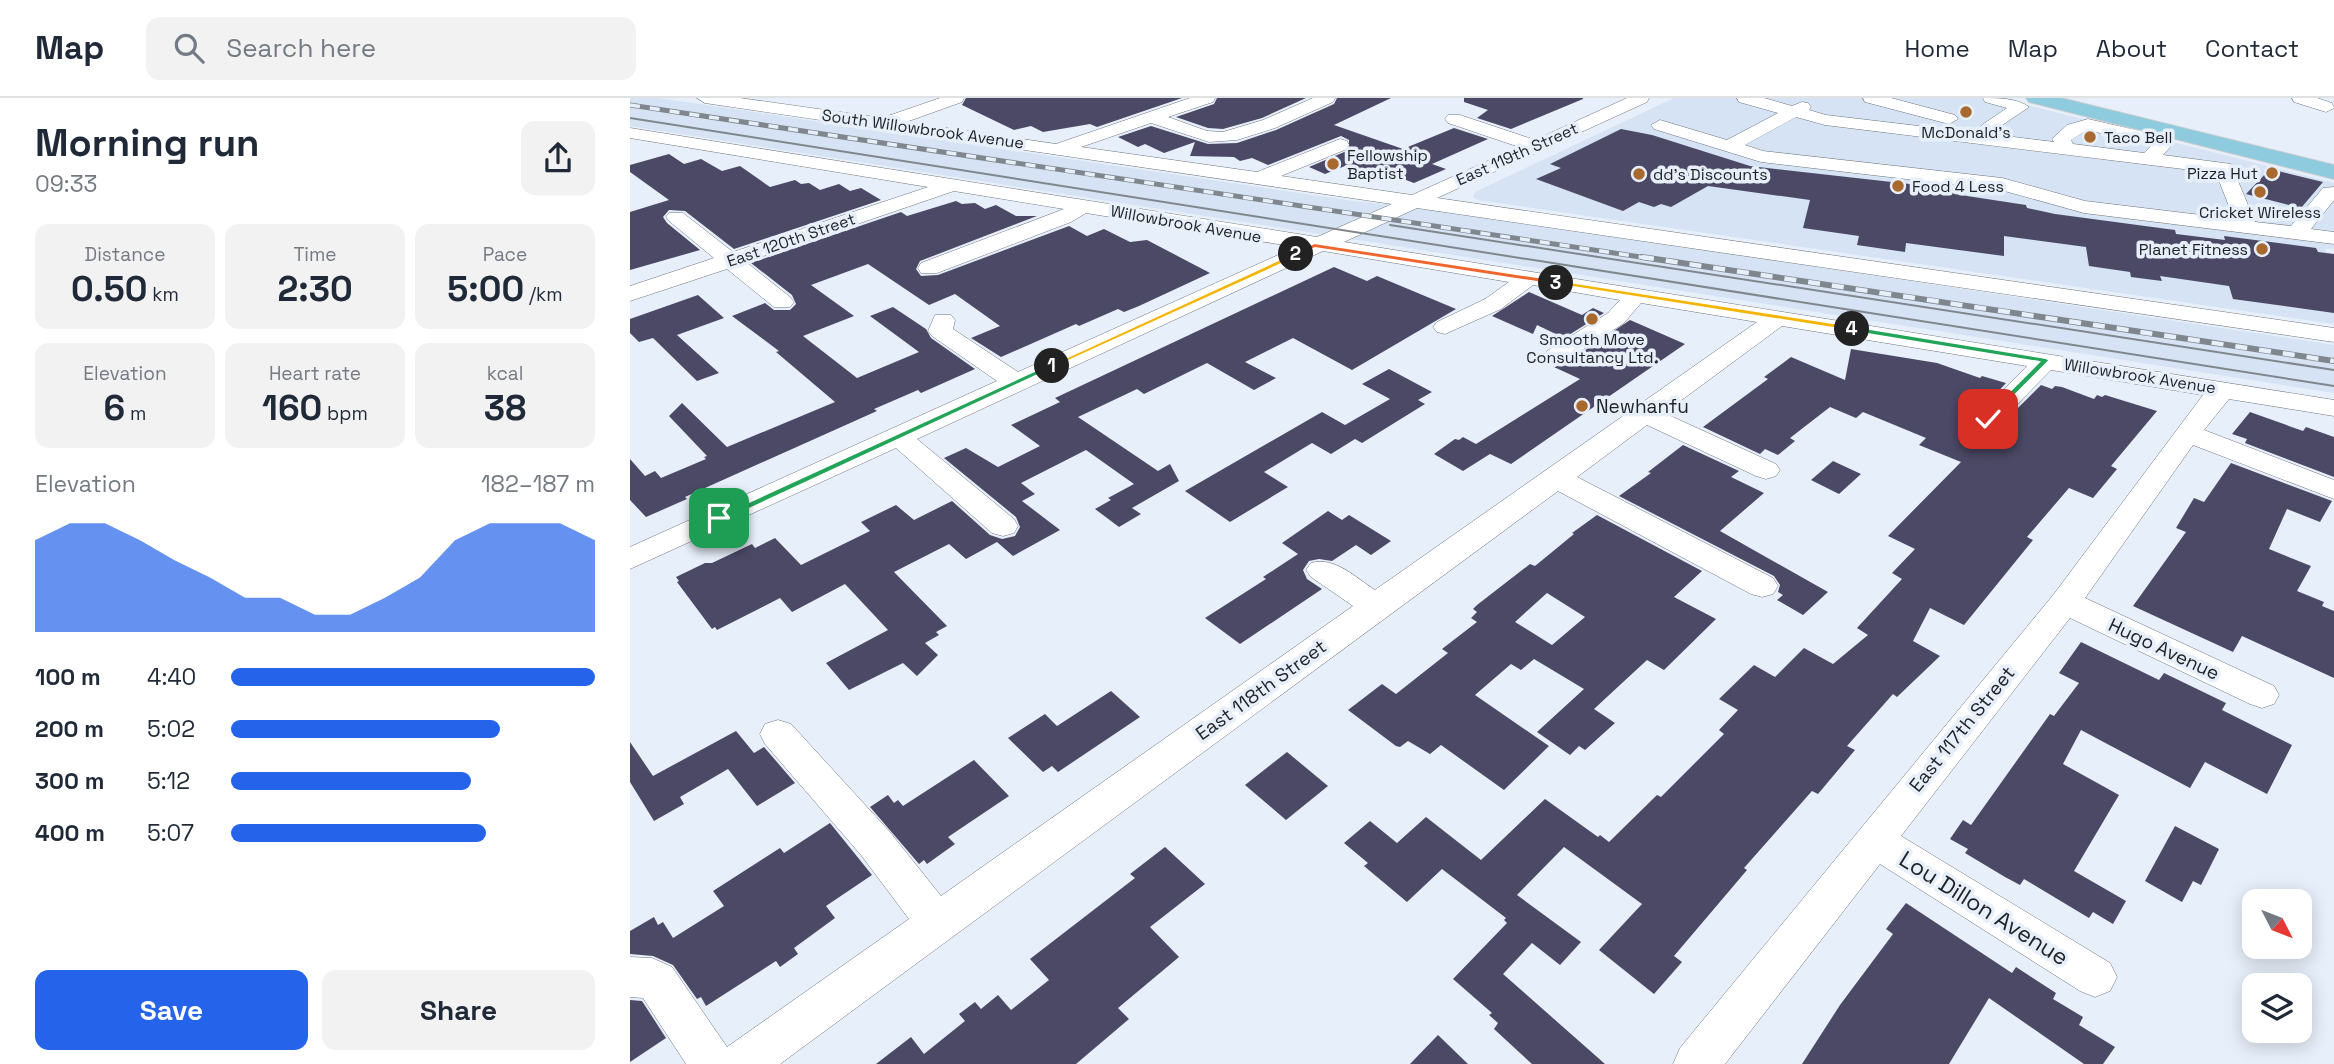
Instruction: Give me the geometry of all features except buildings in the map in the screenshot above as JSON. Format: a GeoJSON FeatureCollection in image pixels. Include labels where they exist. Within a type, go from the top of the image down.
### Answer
{"type":"FeatureCollection","features":[{"type":"Feature","properties":{"kind":"main road"},"geometry":{"type":"LineString","coordinates":[[2036,98],[2077,100],[2334,160]]}},
{"type":"Feature","properties":{"kind":"main road"},"geometry":{"type":"LineString","coordinates":[[2077,100],[2334,173]]}},
{"type":"Feature","properties":{"kind":"street","name":"South Willowbrook Avenue"},"geometry":{"type":"LineString","coordinates":[[705,98],[1059,149]]}},
{"type":"Feature","properties":{"kind":"street"},"geometry":{"type":"LineString","coordinates":[[884,124],[956,98]]}},
{"type":"Feature","properties":{"kind":"street"},"geometry":{"type":"LineString","coordinates":[[1059,149],[1207,98]]}},
{"type":"Feature","properties":{"kind":"street"},"geometry":{"type":"LineString","coordinates":[[1152,117],[1197,134],[1225,137],[1250,131],[1327,98]]}},
{"type":"Feature","properties":{"kind":"street","name":"East 119th Street"},"geometry":{"type":"LineString","coordinates":[[630,559],[1641,98]]}},
{"type":"Feature","properties":{"kind":"street"},"geometry":{"type":"LineString","coordinates":[[1745,98],[1825,120],[2224,168],[2247,227]]}},
{"type":"Feature","properties":{"kind":"street"},"geometry":{"type":"LineString","coordinates":[[1729,146],[1818,98]]}},
{"type":"Feature","properties":{"kind":"street"},"geometry":{"type":"LineString","coordinates":[[1871,98],[1989,129],[2016,142]]}},
{"type":"Feature","properties":{"kind":"street"},"geometry":{"type":"LineString","coordinates":[[1895,128],[1935,98]]}},
{"type":"Feature","properties":{"kind":"street"},"geometry":{"type":"LineString","coordinates":[[1989,129],[2020,107],[1992,98]]}},
{"type":"Feature","properties":{"kind":"street"},"geometry":{"type":"LineString","coordinates":[[2300,98],[2326,107]]}},
{"type":"Feature","properties":{"kind":"street"},"geometry":{"type":"LineString","coordinates":[[2016,142],[2046,125],[2077,100]]}},
{"type":"Feature","properties":{"kind":"street"},"geometry":{"type":"LineString","coordinates":[[1454,119],[1536,146]]}},
{"type":"Feature","properties":{"kind":"street"},"geometry":{"type":"LineString","coordinates":[[2067,149],[2062,139],[2064,136],[2088,124],[2162,143],[2148,158]]}},
{"type":"Feature","properties":{"kind":"street"},"geometry":{"type":"LineString","coordinates":[[1660,125],[1761,156],[2002,184],[2084,207],[2334,238]]}},
{"type":"Feature","properties":{"kind":"street"},"geometry":{"type":"LineString","coordinates":[[630,133],[951,185]]}},
{"type":"Feature","properties":{"kind":"street"},"geometry":{"type":"LineString","coordinates":[[643,152],[682,141]]}},
{"type":"Feature","properties":{"kind":"street"},"geometry":{"type":"LineString","coordinates":[[1259,178],[1340,145]]}},
{"type":"Feature","properties":{"kind":"street"},"geometry":{"type":"LineString","coordinates":[[1059,149],[2334,335]]}},
{"type":"Feature","properties":{"kind":"street","name":"Willowbrook Avenue"},"geometry":{"type":"LineString","coordinates":[[951,185],[1314,246],[1779,317],[2334,408]]}},
{"type":"Feature","properties":{"kind":"street","name":"East 120th Street"},"geometry":{"type":"LineString","coordinates":[[633,289],[732,260],[951,185]]}},
{"type":"Feature","properties":{"kind":"street"},"geometry":{"type":"LineString","coordinates":[[2297,233],[2330,192],[2334,193]]}},
{"type":"Feature","properties":{"kind":"street"},"geometry":{"type":"LineString","coordinates":[[929,268],[1064,218],[1082,206]]}},
{"type":"Feature","properties":{"kind":"street"},"geometry":{"type":"LineString","coordinates":[[676,218],[732,260],[782,303]]}},
{"type":"Feature","properties":{"kind":"street"},"geometry":{"type":"LineString","coordinates":[[1445,327],[1493,304],[1529,278]]}},
{"type":"Feature","properties":{"kind":"street"},"geometry":{"type":"LineString","coordinates":[[1556,356],[1616,318],[1636,295]]}},
{"type":"Feature","properties":{"kind":"street","name":"East 118th Street"},"geometry":{"type":"LineString","coordinates":[[742,1064],[1779,317]]}},
{"type":"Feature","properties":{"kind":"street"},"geometry":{"type":"LineString","coordinates":[[943,320],[940,331],[1015,382]]}},
{"type":"Feature","properties":{"kind":"street"},"geometry":{"type":"LineString","coordinates":[[1988,419],[2046,360]]}},
{"type":"Feature","properties":{"kind":"street","name":"East 117th Street"},"geometry":{"type":"LineString","coordinates":[[1696,1064],[1873,839],[2065,602],[2211,400],[2223,390]]}},
{"type":"Feature","properties":{"kind":"street"},"geometry":{"type":"LineString","coordinates":[[1645,414],[1766,470]]}},
{"type":"Feature","properties":{"kind":"street"},"geometry":{"type":"LineString","coordinates":[[2188,433],[2334,490]]}},
{"type":"Feature","properties":{"kind":"street"},"geometry":{"type":"LineString","coordinates":[[898,436],[1003,526]]}},
{"type":"Feature","properties":{"kind":"street"},"geometry":{"type":"LineString","coordinates":[[1556,478],[1762,586]]}},
{"type":"Feature","properties":{"kind":"street"},"geometry":{"type":"LineString","coordinates":[[1322,570],[1377,607]]}},
{"type":"Feature","properties":{"kind":"street","name":"Hugo Avenue"},"geometry":{"type":"LineString","coordinates":[[2065,602],[2262,695]]}},
{"type":"Feature","properties":{"kind":"street"},"geometry":{"type":"LineString","coordinates":[[778,734],[875,843],[917,899],[939,922]]}},
{"type":"Feature","properties":{"kind":"street","name":"Lou Dillon Avenue"},"geometry":{"type":"LineString","coordinates":[[1873,839],[2095,977]]}},
{"type":"Feature","properties":{"kind":"street"},"geometry":{"type":"LineString","coordinates":[[630,977],[652,978],[657,982],[712,1064]]}},
{"type":"Feature","properties":{"kind":"shaded area"},"geometry":{"type":"Polygon","coordinates":[[[630,98],[659,98],[1353,201],[1432,209],[2334,345],[2334,393],[630,126],[630,98]]]}},
{"type":"Feature","properties":{"kind":"shaded area"},"geometry":{"type":"Polygon","coordinates":[[[1674,98],[1999,98],[2334,183],[2334,249],[2325,249],[2334,268],[2334,324],[1477,200],[1473,197],[1475,192],[1674,98]]]}},
{"type":"Feature","properties":{"kind":"tram line"},"geometry":{"type":"LineString","coordinates":[[630,118],[2334,386]]}},
{"type":"Feature","properties":{"kind":"tram line"},"geometry":{"type":"LineString","coordinates":[[1390,225],[2334,370]]}},
{"type":"Feature","properties":{"kind":"railway"},"geometry":{"type":"LineString","coordinates":[[630,105],[1654,259]]}},
{"type":"Feature","properties":{"kind":"railway"},"geometry":{"type":"LineString","coordinates":[[1642,257],[2334,361]]}},
{"type":"Feature","properties":{"kind":"place","name":"McDonald's"},"geometry":{"type":"Point","coordinates":[1966,112]}},
{"type":"Feature","properties":{"kind":"place","name":"Taco Bell"},"geometry":{"type":"Point","coordinates":[2090,137]}},
{"type":"Feature","properties":{"kind":"place","name":"Fellowship Baptist"},"geometry":{"type":"Point","coordinates":[1333,164]}},
{"type":"Feature","properties":{"kind":"place","name":"Pizza Hut"},"geometry":{"type":"Point","coordinates":[2272,173]}},
{"type":"Feature","properties":{"kind":"place","name":"dd's Discounts"},"geometry":{"type":"Point","coordinates":[1639,174]}},
{"type":"Feature","properties":{"kind":"place","name":"Food 4 Less"},"geometry":{"type":"Point","coordinates":[1898,186]}},
{"type":"Feature","properties":{"kind":"place","name":"Cricket Wireless"},"geometry":{"type":"Point","coordinates":[2260,192]}},
{"type":"Feature","properties":{"kind":"place","name":"Planet Fitness"},"geometry":{"type":"Point","coordinates":[2262,249]}},
{"type":"Feature","properties":{"kind":"place","name":"Smooth Move Consultancy Ltd."},"geometry":{"type":"Point","coordinates":[1592,319]}},
{"type":"Feature","properties":{"kind":"place","name":"Newhanfu"},"geometry":{"type":"Point","coordinates":[1582,406]}},
{"type":"Feature","properties":{"kind":"route"},"geometry":{"type":"LineString","coordinates":[[719,518],[1314,246],[2046,360],[1988,419]]}}]}
